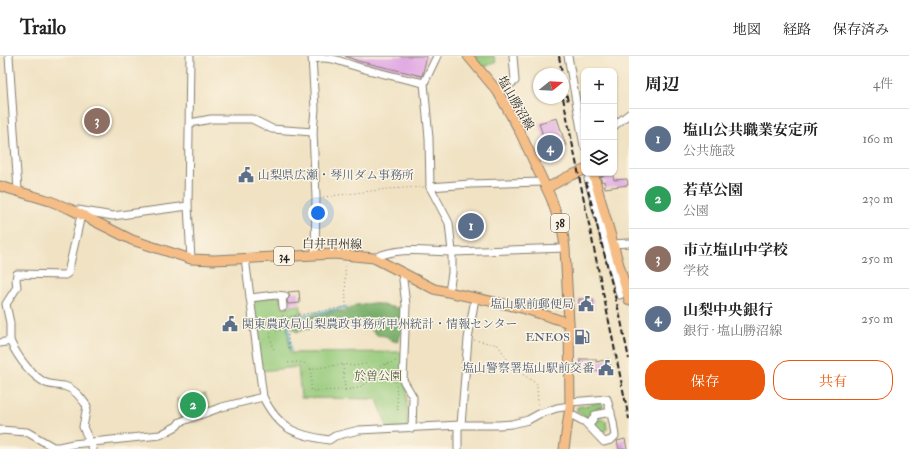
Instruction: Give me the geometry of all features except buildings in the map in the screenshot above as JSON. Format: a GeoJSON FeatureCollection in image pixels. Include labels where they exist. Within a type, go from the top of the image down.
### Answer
{"type":"FeatureCollection","features":[{"type":"Feature","properties":{"kind":"main road","name":"塩山勝沼線"},"geometry":{"type":"LineString","coordinates":[[468,56],[498,92],[518,128],[545,185],[563,233],[569,323],[570,407],[564,449]]}},
{"type":"Feature","properties":{"kind":"main road"},"geometry":{"type":"LineString","coordinates":[[545,185],[581,171]]}},
{"type":"Feature","properties":{"kind":"main road"},"geometry":{"type":"LineString","coordinates":[[594,176],[629,300]]}},
{"type":"Feature","properties":{"kind":"main road","name":"白井甲州線"},"geometry":{"type":"LineString","coordinates":[[0,186],[18,190],[70,209],[132,240],[191,259],[315,254],[374,258],[434,289],[522,308],[569,323]]}},
{"type":"Feature","properties":{"kind":"street"},"geometry":{"type":"LineString","coordinates":[[9,56],[18,190]]}},
{"type":"Feature","properties":{"kind":"street"},"geometry":{"type":"LineString","coordinates":[[190,56],[188,206],[191,259]]}},
{"type":"Feature","properties":{"kind":"street"},"geometry":{"type":"LineString","coordinates":[[437,56],[424,83],[429,138],[430,187],[449,223],[452,252],[452,273],[449,292]]}},
{"type":"Feature","properties":{"kind":"street"},"geometry":{"type":"LineString","coordinates":[[498,92],[515,81],[513,56]]}},
{"type":"Feature","properties":{"kind":"street"},"geometry":{"type":"LineString","coordinates":[[568,56],[583,140]]}},
{"type":"Feature","properties":{"kind":"street"},"geometry":{"type":"LineString","coordinates":[[315,254],[316,197],[313,132],[315,109],[313,57],[332,57],[354,66],[424,83]]}},
{"type":"Feature","properties":{"kind":"street"},"geometry":{"type":"LineString","coordinates":[[617,124],[629,114]]}},
{"type":"Feature","properties":{"kind":"street"},"geometry":{"type":"LineString","coordinates":[[190,124],[211,119],[252,119],[272,129],[313,132]]}},
{"type":"Feature","properties":{"kind":"street"},"geometry":{"type":"LineString","coordinates":[[591,176],[588,179],[620,295]]}},
{"type":"Feature","properties":{"kind":"street"},"geometry":{"type":"LineString","coordinates":[[430,187],[470,184],[545,185]]}},
{"type":"Feature","properties":{"kind":"street"},"geometry":{"type":"LineString","coordinates":[[70,209],[113,216],[188,206]]}},
{"type":"Feature","properties":{"kind":"street"},"geometry":{"type":"LineString","coordinates":[[82,215],[68,273],[65,275],[18,274],[16,280],[17,287],[6,304],[10,323],[10,341],[16,353],[30,371],[45,382],[74,390],[87,406],[83,427],[91,446]]}},
{"type":"Feature","properties":{"kind":"street"},"geometry":{"type":"LineString","coordinates":[[612,244],[629,243]]}},
{"type":"Feature","properties":{"kind":"street"},"geometry":{"type":"LineString","coordinates":[[374,258],[387,252],[424,250],[452,252],[565,248]]}},
{"type":"Feature","properties":{"kind":"street"},"geometry":{"type":"LineString","coordinates":[[245,258],[263,396],[276,417],[290,430],[311,438],[329,440],[335,436],[360,430],[460,425],[499,426],[528,420],[539,414],[558,408],[607,399],[615,436],[604,445],[589,426],[570,407]]}},
{"type":"Feature","properties":{"kind":"street"},"geometry":{"type":"LineString","coordinates":[[402,272],[406,305],[403,380],[413,397],[412,428]]}},
{"type":"Feature","properties":{"kind":"street"},"geometry":{"type":"LineString","coordinates":[[250,298],[275,295],[283,296],[283,307]]}},
{"type":"Feature","properties":{"kind":"street"},"geometry":{"type":"LineString","coordinates":[[458,449],[468,339],[475,298]]}},
{"type":"Feature","properties":{"kind":"street"},"geometry":{"type":"LineString","coordinates":[[0,343],[10,341]]}},
{"type":"Feature","properties":{"kind":"street"},"geometry":{"type":"LineString","coordinates":[[0,431],[27,432],[53,447],[91,446],[160,435],[177,426],[180,422],[222,407],[263,396]]}},
{"type":"Feature","properties":{"kind":"street"},"geometry":{"type":"LineString","coordinates":[[589,426],[595,415],[611,412]]}},
{"type":"Feature","properties":{"kind":"street"},"geometry":{"type":"LineString","coordinates":[[329,440],[329,449]]}},
{"type":"Feature","properties":{"kind":"path"},"geometry":{"type":"LineString","coordinates":[[316,197],[387,189],[430,187]]}},
{"type":"Feature","properties":{"kind":"path"},"geometry":{"type":"LineString","coordinates":[[289,348],[286,317],[346,306],[345,255]]}},
{"type":"Feature","properties":{"kind":"path"},"geometry":{"type":"LineString","coordinates":[[274,349],[272,346],[270,332],[282,330],[283,307]]}},
{"type":"Feature","properties":{"kind":"path"},"geometry":{"type":"LineString","coordinates":[[468,339],[498,345],[513,368],[537,384],[539,414]]}},
{"type":"Feature","properties":{"kind":"path"},"geometry":{"type":"LineString","coordinates":[[372,380],[376,371],[382,365],[393,361],[403,360]]}},
{"type":"Feature","properties":{"kind":"path"},"geometry":{"type":"LineString","coordinates":[[288,363],[303,362],[307,364],[310,369],[311,391],[358,388],[377,378],[383,373],[385,364]]}},
{"type":"Feature","properties":{"kind":"path"},"geometry":{"type":"LineString","coordinates":[[310,369],[343,364],[353,366],[366,364],[370,370],[376,371]]}},
{"type":"Feature","properties":{"kind":"path"},"geometry":{"type":"LineString","coordinates":[[343,364],[345,390]]}},
{"type":"Feature","properties":{"kind":"path"},"geometry":{"type":"LineString","coordinates":[[383,373],[392,378],[396,383],[398,412]]}},
{"type":"Feature","properties":{"kind":"green space"},"geometry":{"type":"Polygon","coordinates":[[[468,56],[494,56],[496,62],[480,69],[468,56]]]}},
{"type":"Feature","properties":{"kind":"green space","name":"於曽公園"},"geometry":{"type":"Polygon","coordinates":[[[280,296],[281,307],[300,305],[302,313],[286,317],[290,353],[403,352],[407,387],[407,428],[388,429],[377,399],[301,398],[298,367],[260,371],[250,300],[280,296]]]}},
{"type":"Feature","properties":{"kind":"green space"},"geometry":{"type":"Polygon","coordinates":[[[373,303],[401,309],[402,326],[398,342],[390,340],[386,336],[377,335],[366,325],[353,323],[321,329],[304,329],[297,332],[293,329],[293,321],[333,311],[344,311],[356,305],[373,303]]]}},
{"type":"Feature","properties":{"kind":"green space"},"geometry":{"type":"Polygon","coordinates":[[[205,394],[210,410],[180,420],[177,399],[205,394]]]}},
{"type":"Feature","properties":{"kind":"green space"},"geometry":{"type":"Polygon","coordinates":[[[602,402],[603,407],[592,411],[590,414],[591,418],[589,419],[577,411],[577,407],[602,402]]]}},
{"type":"Feature","properties":{"kind":"green space"},"geometry":{"type":"Polygon","coordinates":[[[604,419],[606,421],[607,429],[603,432],[594,424],[597,420],[604,419]]]}},
{"type":"Feature","properties":{"kind":"waterway"},"geometry":{"type":"LineString","coordinates":[[291,350],[288,318],[347,307]]}},
{"type":"Feature","properties":{"kind":"railway"},"geometry":{"type":"LineString","coordinates":[[559,56],[561,68]]}},
{"type":"Feature","properties":{"kind":"railway"},"geometry":{"type":"LineString","coordinates":[[564,104],[629,419]]}},
{"type":"Feature","properties":{"kind":"railway"},"geometry":{"type":"LineString","coordinates":[[586,182],[620,316],[629,359]]}},
{"type":"Feature","properties":{"kind":"place","name":"市立塩山中学校"},"geometry":{"type":"Point","coordinates":[97,121]}},
{"type":"Feature","properties":{"kind":"place","name":"山梨中央銀行"},"geometry":{"type":"Point","coordinates":[550,148]}},
{"type":"Feature","properties":{"kind":"place","name":"山梨県広瀬・琴川ダム事務所"},"geometry":{"type":"Point","coordinates":[246,175]}},
{"type":"Feature","properties":{"kind":"place","name":"塩山公共職業安定所"},"geometry":{"type":"Point","coordinates":[471,226]}},
{"type":"Feature","properties":{"kind":"place","name":"塩山駅前郵便局"},"geometry":{"type":"Point","coordinates":[586,304]}},
{"type":"Feature","properties":{"kind":"place","name":"関東農政局山梨農政事務所甲州統計・情報センター"},"geometry":{"type":"Point","coordinates":[230,324]}},
{"type":"Feature","properties":{"kind":"place","name":"ENEOS"},"geometry":{"type":"Point","coordinates":[582,337]}},
{"type":"Feature","properties":{"kind":"place","name":"塩山警察署塩山駅前交番"},"geometry":{"type":"Point","coordinates":[606,368]}},
{"type":"Feature","properties":{"kind":"place","name":"若草公園"},"geometry":{"type":"Point","coordinates":[193,405]}}]}
